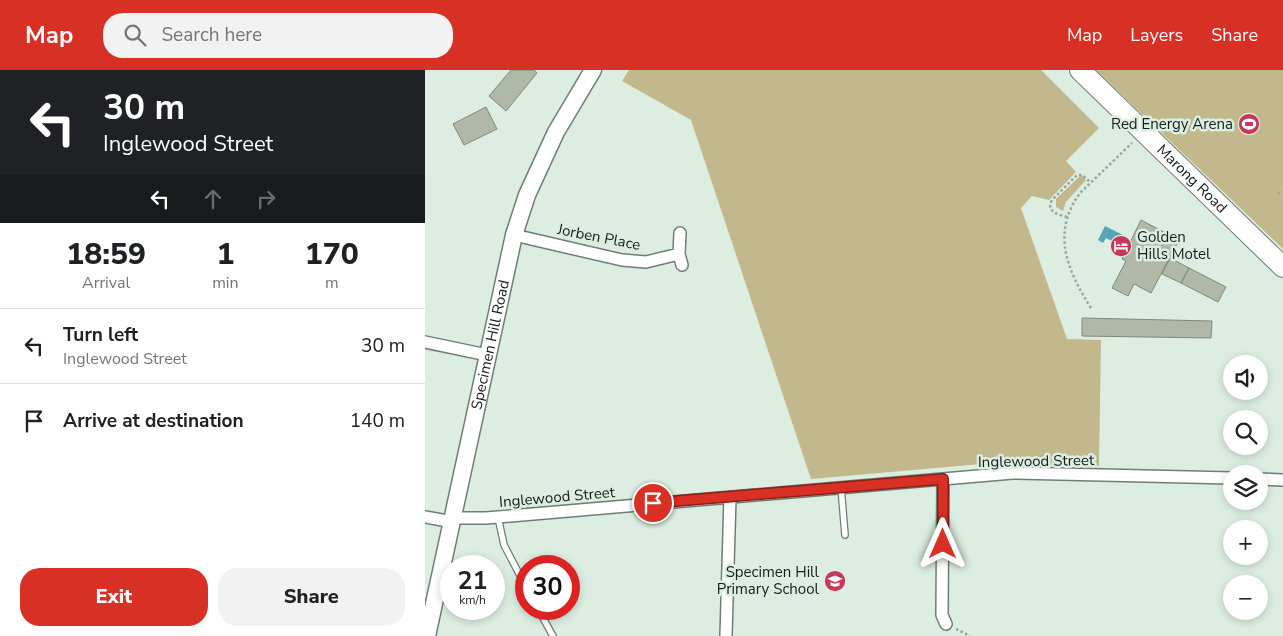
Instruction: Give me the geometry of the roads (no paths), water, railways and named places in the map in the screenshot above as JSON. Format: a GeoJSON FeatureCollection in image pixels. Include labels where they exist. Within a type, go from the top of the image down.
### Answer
{"type":"FeatureCollection","features":[{"type":"Feature","properties":{"kind":"highway","name":"Marong Road"},"geometry":{"type":"LineString","coordinates":[[1080,70],[1283,267]]}},
{"type":"Feature","properties":{"kind":"main road","name":"Specimen Hill Road"},"geometry":{"type":"LineString","coordinates":[[427,636],[514,235],[527,196],[556,132],[593,70]]}},
{"type":"Feature","properties":{"kind":"street","name":"Jorben Place"},"geometry":{"type":"LineString","coordinates":[[514,235],[622,260],[646,262],[680,259],[681,233]]}},
{"type":"Feature","properties":{"kind":"street"},"geometry":{"type":"LineString","coordinates":[[425,342],[487,355]]}},
{"type":"Feature","properties":{"kind":"street","name":"Inglewood Street"},"geometry":{"type":"LineString","coordinates":[[425,517],[453,520],[499,517],[1013,473],[1223,478]]}},
{"type":"Feature","properties":{"kind":"street"},"geometry":{"type":"LineString","coordinates":[[943,479],[943,615],[946,624]]}},
{"type":"Feature","properties":{"kind":"street"},"geometry":{"type":"LineString","coordinates":[[1268,479],[1283,480]]}},
{"type":"Feature","properties":{"kind":"street"},"geometry":{"type":"LineString","coordinates":[[726,636],[730,497]]}},
{"type":"Feature","properties":{"kind":"lane"},"geometry":{"type":"LineString","coordinates":[[841,488],[845,535]]}},
{"type":"Feature","properties":{"kind":"lane"},"geometry":{"type":"LineString","coordinates":[[499,517],[504,546],[515,566]]}},
{"type":"Feature","properties":{"kind":"lane"},"geometry":{"type":"LineString","coordinates":[[544,620],[553,636]]}},
{"type":"Feature","properties":{"kind":"water"},"geometry":{"type":"Polygon","coordinates":[[[1105,226],[1125,236],[1120,245],[1106,238],[1103,243],[1098,240],[1105,226]]]}},
{"type":"Feature","properties":{"kind":"place","name":"Red Energy Arena"},"geometry":{"type":"Point","coordinates":[1249,124]}},
{"type":"Feature","properties":{"kind":"place","name":"Golden Hills Motel"},"geometry":{"type":"Point","coordinates":[1121,246]}},
{"type":"Feature","properties":{"kind":"place","name":"Specimen Hill Primary School"},"geometry":{"type":"Point","coordinates":[835,581]}}]}
